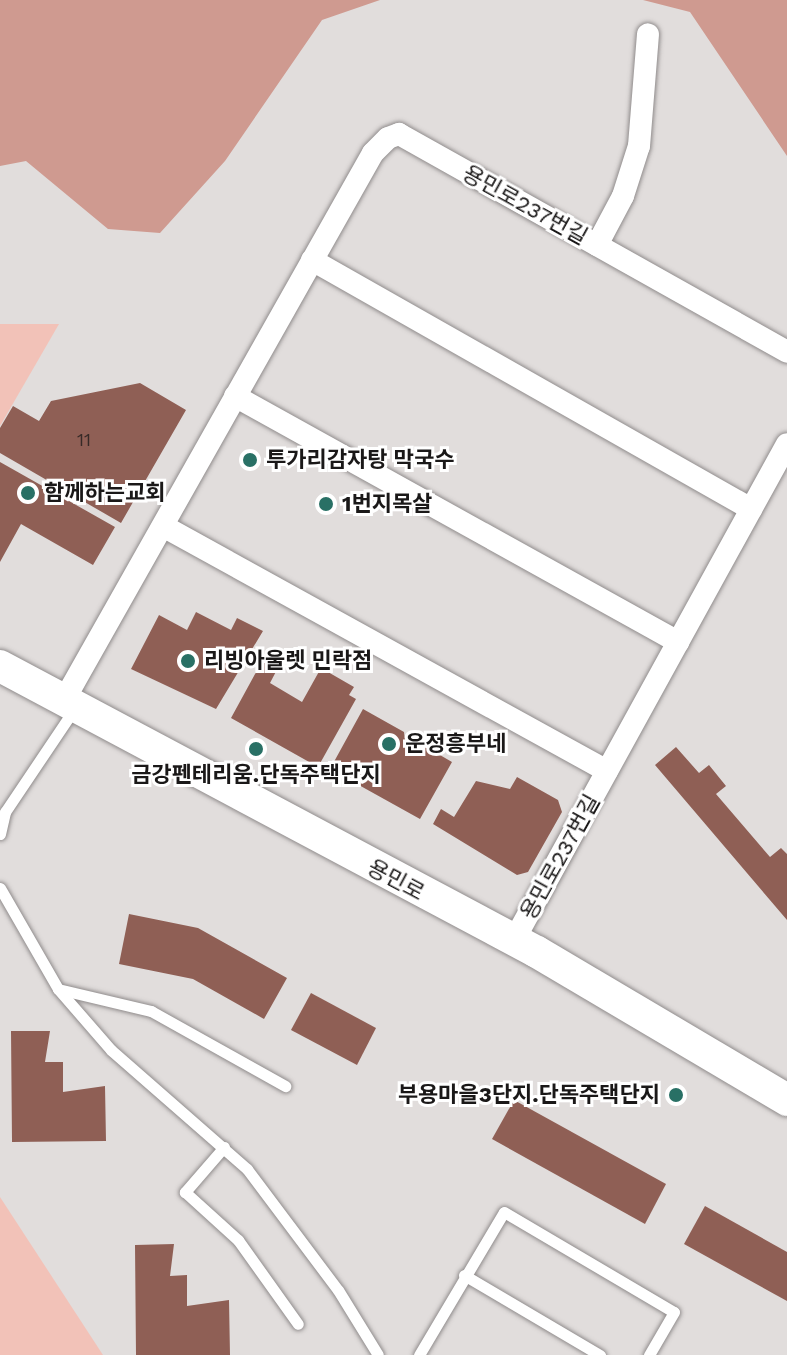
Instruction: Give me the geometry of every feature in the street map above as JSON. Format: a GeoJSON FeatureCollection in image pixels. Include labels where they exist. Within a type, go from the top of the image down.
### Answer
{"type":"FeatureCollection","features":[{"type":"Feature","properties":{"kind":"street"},"geometry":{"type":"LineString","coordinates":[[597,245],[623,196],[639,146],[648,34]]}},
{"type":"Feature","properties":{"kind":"street","name":"용민로237번길"},"geometry":{"type":"LineString","coordinates":[[69,705],[163,526],[373,153],[399,134],[787,352]]}},
{"type":"Feature","properties":{"kind":"street"},"geometry":{"type":"LineString","coordinates":[[312,260],[751,509]]}},
{"type":"Feature","properties":{"kind":"street"},"geometry":{"type":"LineString","coordinates":[[235,396],[678,642]]}},
{"type":"Feature","properties":{"kind":"street","name":"용민로237번길"},"geometry":{"type":"LineString","coordinates":[[513,942],[787,444]]}},
{"type":"Feature","properties":{"kind":"street","name":"용민로237번길"},"geometry":{"type":"LineString","coordinates":[[163,526],[607,771]]}},
{"type":"Feature","properties":{"kind":"street","name":"용민로"},"geometry":{"type":"LineString","coordinates":[[0,666],[513,942],[787,1100]]}},
{"type":"Feature","properties":{"kind":"lane"},"geometry":{"type":"LineString","coordinates":[[0,830],[5,812],[69,705]]}},
{"type":"Feature","properties":{"kind":"lane"},"geometry":{"type":"LineString","coordinates":[[0,888],[58,989],[111,1050],[224,1147],[338,1290],[378,1355]]}},
{"type":"Feature","properties":{"kind":"lane"},"geometry":{"type":"LineString","coordinates":[[58,989],[151,1011],[285,1086]]}},
{"type":"Feature","properties":{"kind":"lane"},"geometry":{"type":"LineString","coordinates":[[224,1147],[185,1192],[238,1240],[298,1324]]}},
{"type":"Feature","properties":{"kind":"lane"},"geometry":{"type":"LineString","coordinates":[[419,1355],[504,1212],[674,1312],[649,1355]]}},
{"type":"Feature","properties":{"kind":"lane"},"geometry":{"type":"LineString","coordinates":[[464,1275],[600,1355]]}},
{"type":"Feature","properties":{"kind":"shaded area"},"geometry":{"type":"Polygon","coordinates":[[[0,0],[380,0],[322,20],[225,161],[160,233],[108,229],[26,161],[0,166],[0,0]]]}},
{"type":"Feature","properties":{"kind":"shaded area"},"geometry":{"type":"Polygon","coordinates":[[[643,0],[787,0],[787,156],[690,12],[643,0]]]}},
{"type":"Feature","properties":{"kind":"shaded area"},"geometry":{"type":"Polygon","coordinates":[[[0,324],[59,324],[0,426],[0,324]]]}},
{"type":"Feature","properties":{"kind":"shaded area"},"geometry":{"type":"Polygon","coordinates":[[[0,1197],[103,1355],[0,1355],[0,1197]]]}},
{"type":"Feature","properties":{"kind":"building"},"geometry":{"type":"Polygon","coordinates":[[[140,383],[186,410],[121,523],[0,453],[0,428],[13,406],[39,421],[51,401],[140,383]]]}},
{"type":"Feature","properties":{"kind":"building","name":"함께하는교회"},"geometry":{"type":"Polygon","coordinates":[[[0,462],[115,527],[93,565],[21,524],[0,562],[0,462]]]}},
{"type":"Feature","properties":{"kind":"building"},"geometry":{"type":"Polygon","coordinates":[[[196,612],[231,630],[237,618],[263,631],[216,709],[131,669],[159,615],[187,630],[196,612]]]}},
{"type":"Feature","properties":{"kind":"building"},"geometry":{"type":"Polygon","coordinates":[[[266,654],[281,662],[270,683],[302,702],[321,668],[354,687],[349,695],[356,699],[318,767],[231,718],[266,654]]]}},
{"type":"Feature","properties":{"kind":"building"},"geometry":{"type":"Polygon","coordinates":[[[363,709],[404,732],[405,741],[407,736],[452,762],[420,819],[330,769],[363,709]]]}},
{"type":"Feature","properties":{"kind":"building"},"geometry":{"type":"Polygon","coordinates":[[[676,747],[699,773],[709,765],[726,786],[716,794],[770,857],[781,848],[787,854],[787,920],[655,765],[676,747]]]}},
{"type":"Feature","properties":{"kind":"building"},"geometry":{"type":"Polygon","coordinates":[[[517,777],[558,800],[562,812],[528,872],[517,875],[433,824],[441,809],[454,817],[476,781],[510,789],[517,777]]]}},
{"type":"Feature","properties":{"kind":"building"},"geometry":{"type":"Polygon","coordinates":[[[129,914],[198,928],[287,978],[264,1019],[193,979],[119,964],[129,914]]]}},
{"type":"Feature","properties":{"kind":"building"},"geometry":{"type":"Polygon","coordinates":[[[311,993],[376,1028],[357,1065],[291,1030],[311,993]]]}},
{"type":"Feature","properties":{"kind":"building"},"geometry":{"type":"Polygon","coordinates":[[[11,1031],[50,1031],[45,1062],[63,1062],[63,1092],[105,1086],[106,1141],[12,1142],[11,1031]]]}},
{"type":"Feature","properties":{"kind":"building"},"geometry":{"type":"Polygon","coordinates":[[[514,1100],[666,1184],[645,1224],[492,1139],[514,1100]]]}},
{"type":"Feature","properties":{"kind":"building"},"geometry":{"type":"Polygon","coordinates":[[[705,1206],[787,1252],[787,1301],[684,1244],[705,1206]]]}},
{"type":"Feature","properties":{"kind":"building"},"geometry":{"type":"Polygon","coordinates":[[[174,1244],[170,1276],[187,1275],[187,1306],[229,1300],[230,1355],[136,1355],[135,1245],[174,1244]]]}},
{"type":"Feature","properties":{"kind":"place","name":"투가리감자탕 막국수"},"geometry":{"type":"Point","coordinates":[250,460]}},
{"type":"Feature","properties":{"kind":"place","name":"함께하는교회"},"geometry":{"type":"Point","coordinates":[28,493]}},
{"type":"Feature","properties":{"kind":"place","name":"1번지목살"},"geometry":{"type":"Point","coordinates":[326,504]}},
{"type":"Feature","properties":{"kind":"place","name":"리빙아울렛 민락점"},"geometry":{"type":"Point","coordinates":[188,661]}},
{"type":"Feature","properties":{"kind":"place","name":"운정흥부네"},"geometry":{"type":"Point","coordinates":[389,744]}},
{"type":"Feature","properties":{"kind":"place","name":"금강펜테리움.단독주택단지"},"geometry":{"type":"Point","coordinates":[256,749]}},
{"type":"Feature","properties":{"kind":"place","name":"부용마을3단지.단독주택단지"},"geometry":{"type":"Point","coordinates":[676,1095]}}]}
